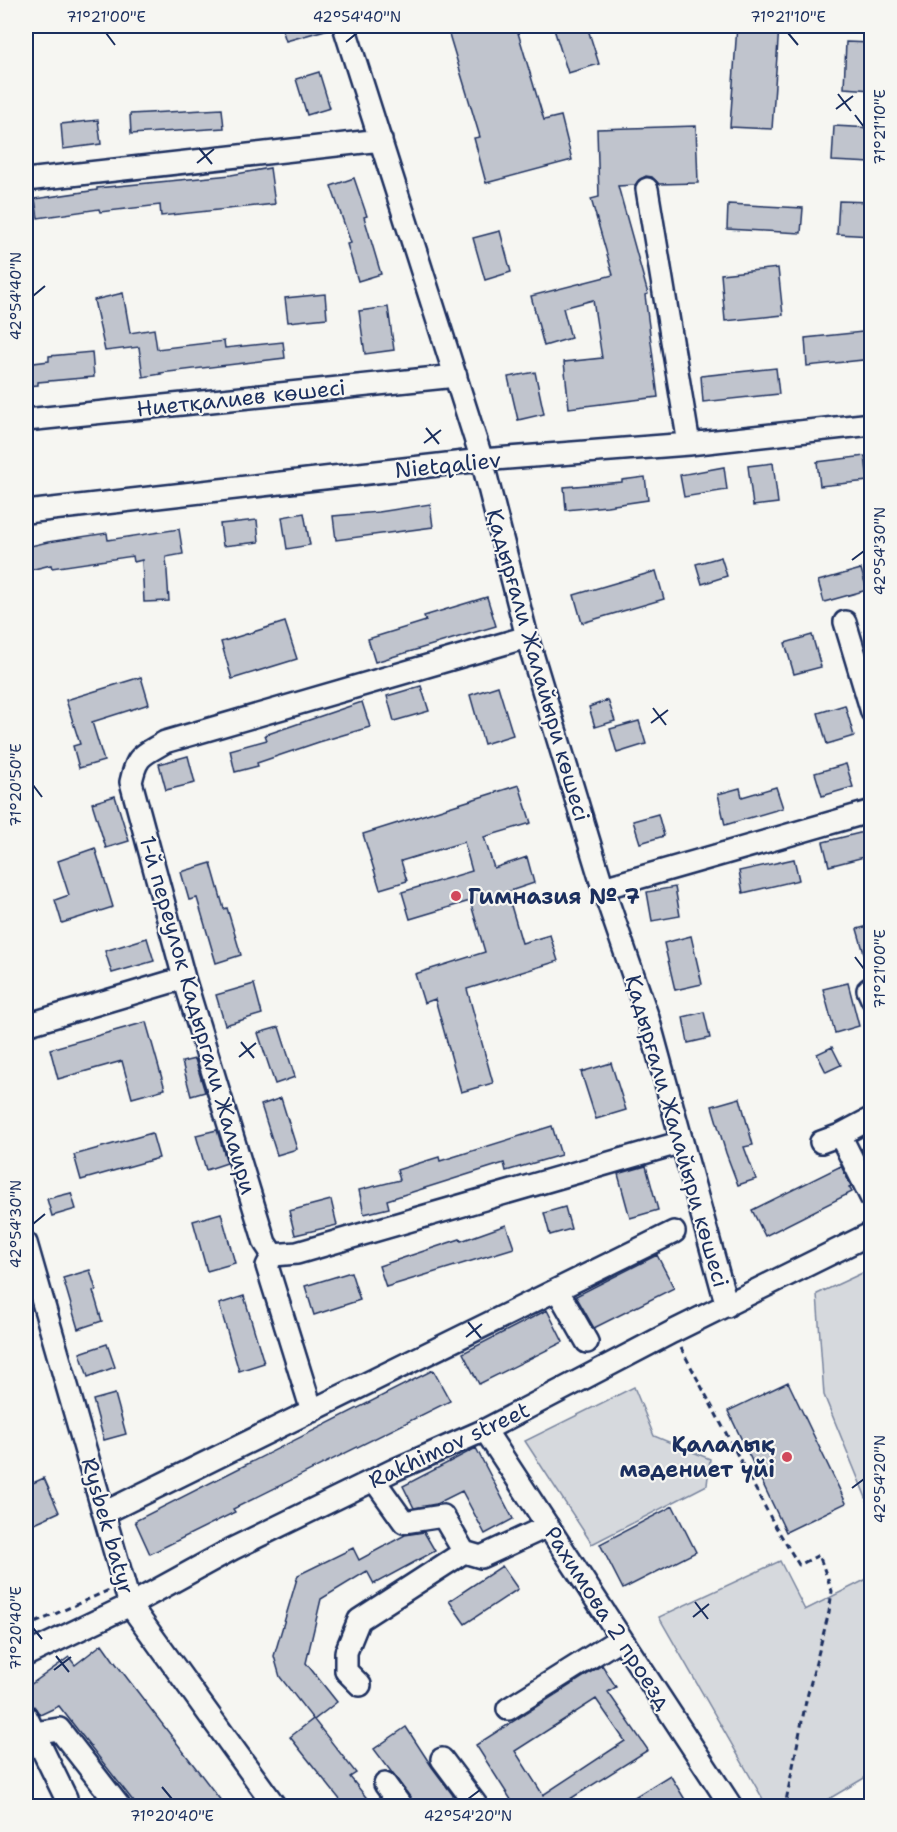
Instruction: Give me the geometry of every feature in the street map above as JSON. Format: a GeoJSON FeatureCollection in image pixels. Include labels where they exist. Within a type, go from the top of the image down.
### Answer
{"type":"FeatureCollection","features":[{"type":"Feature","properties":{"kind":"street","name":"Қадырғали Жалайыри көшесі"},"geometry":{"type":"LineString","coordinates":[[344,26],[482,460],[527,637],[603,888],[648,1018],[727,1306]]}},
{"type":"Feature","properties":{"kind":"street"},"geometry":{"type":"LineString","coordinates":[[26,180],[381,140]]}},
{"type":"Feature","properties":{"kind":"street"},"geometry":{"type":"LineString","coordinates":[[647,189],[689,444]]}},
{"type":"Feature","properties":{"kind":"street","name":"Ниетқалиев көшесі"},"geometry":{"type":"LineString","coordinates":[[26,420],[456,376]]}},
{"type":"Feature","properties":{"kind":"street","name":"Nietqaliev"},"geometry":{"type":"LineString","coordinates":[[26,513],[482,460],[689,444],[872,424]]}},
{"type":"Feature","properties":{"kind":"street"},"geometry":{"type":"LineString","coordinates":[[845,622],[872,712]]}},
{"type":"Feature","properties":{"kind":"street","name":"1-й переулок Кадыргали Жалаири"},"geometry":{"type":"LineString","coordinates":[[273,1255],[265,1243],[184,978],[131,783],[135,763],[165,742],[527,637]]}},
{"type":"Feature","properties":{"kind":"street"},"geometry":{"type":"LineString","coordinates":[[603,888],[872,811]]}},
{"type":"Feature","properties":{"kind":"street"},"geometry":{"type":"LineString","coordinates":[[26,1025],[184,978]]}},
{"type":"Feature","properties":{"kind":"street"},"geometry":{"type":"LineString","coordinates":[[872,987],[868,990],[872,999]]}},
{"type":"Feature","properties":{"kind":"street"},"geometry":{"type":"LineString","coordinates":[[872,1118],[830,1138],[872,1199]]}},
{"type":"Feature","properties":{"kind":"street"},"geometry":{"type":"LineString","coordinates":[[312,1411],[267,1266],[273,1255],[297,1253],[682,1142]]}},
{"type":"Feature","properties":{"kind":"street"},"geometry":{"type":"LineString","coordinates":[[104,1513],[674,1232]]}},
{"type":"Feature","properties":{"kind":"street","name":"Rakhimov street"},"geometry":{"type":"LineString","coordinates":[[26,1655],[130,1605],[232,1550],[374,1480],[485,1430],[672,1332],[872,1233]]}},
{"type":"Feature","properties":{"kind":"street","name":"Rysbek batyr"},"geometry":{"type":"LineString","coordinates":[[26,1248],[130,1605],[275,1806]]}},
{"type":"Feature","properties":{"kind":"street"},"geometry":{"type":"LineString","coordinates":[[558,1291],[587,1342]]}},
{"type":"Feature","properties":{"kind":"street","name":"Рахимова 2 проезд"},"geometry":{"type":"LineString","coordinates":[[485,1430],[731,1806]]}},
{"type":"Feature","properties":{"kind":"street"},"geometry":{"type":"LineString","coordinates":[[374,1480],[404,1522],[443,1516],[464,1552],[482,1557],[548,1526]]}},
{"type":"Feature","properties":{"kind":"street"},"geometry":{"type":"LineString","coordinates":[[360,1685],[346,1671],[346,1652],[359,1620],[464,1552]]}},
{"type":"Feature","properties":{"kind":"street"},"geometry":{"type":"LineString","coordinates":[[508,1709],[621,1638]]}},
{"type":"Feature","properties":{"kind":"street"},"geometry":{"type":"LineString","coordinates":[[28,1728],[66,1798]]}},
{"type":"Feature","properties":{"kind":"street"},"geometry":{"type":"LineString","coordinates":[[28,1728],[59,1729],[119,1806]]}},
{"type":"Feature","properties":{"kind":"street"},"geometry":{"type":"LineString","coordinates":[[442,1759],[477,1806]]}},
{"type":"Feature","properties":{"kind":"street"},"geometry":{"type":"LineString","coordinates":[[385,1784],[401,1806]]}},
{"type":"Feature","properties":{"kind":"path"},"geometry":{"type":"LineString","coordinates":[[672,1332],[774,1524],[799,1565],[819,1555],[832,1591],[829,1612],[806,1701],[785,1806]]}},
{"type":"Feature","properties":{"kind":"path"},"geometry":{"type":"LineString","coordinates":[[26,1627],[125,1583]]}},
{"type":"Feature","properties":{"kind":"shaded area"},"geometry":{"type":"Polygon","coordinates":[[[871,1269],[871,1510],[824,1395],[817,1294],[871,1269]]]}},
{"type":"Feature","properties":{"kind":"shaded area"},"geometry":{"type":"Polygon","coordinates":[[[634,1387],[654,1436],[710,1459],[707,1485],[592,1544],[525,1441],[634,1387]]]}},
{"type":"Feature","properties":{"kind":"shaded area"},"geometry":{"type":"Polygon","coordinates":[[[780,1561],[805,1610],[871,1577],[871,1774],[817,1806],[767,1806],[659,1617],[780,1561]]]}},
{"type":"Feature","properties":{"kind":"building"},"geometry":{"type":"Polygon","coordinates":[[[281,26],[328,26],[329,29],[286,41],[281,26]]]}},
{"type":"Feature","properties":{"kind":"building"},"geometry":{"type":"Polygon","coordinates":[[[478,26],[516,26],[544,120],[561,116],[572,160],[486,183],[474,138],[480,137],[449,34],[478,26]]]}},
{"type":"Feature","properties":{"kind":"building"},"geometry":{"type":"Polygon","coordinates":[[[553,26],[587,26],[599,64],[568,73],[553,26]]]}},
{"type":"Feature","properties":{"kind":"building"},"geometry":{"type":"Polygon","coordinates":[[[737,26],[779,26],[772,129],[730,127],[737,26]]]}},
{"type":"Feature","properties":{"kind":"building"},"geometry":{"type":"Polygon","coordinates":[[[846,42],[872,43],[872,90],[844,88],[846,42]]]}},
{"type":"Feature","properties":{"kind":"building"},"geometry":{"type":"Polygon","coordinates":[[[319,72],[330,108],[307,115],[296,79],[319,72]]]}},
{"type":"Feature","properties":{"kind":"building"},"geometry":{"type":"Polygon","coordinates":[[[222,109],[224,128],[131,134],[130,114],[222,109]]]}},
{"type":"Feature","properties":{"kind":"building"},"geometry":{"type":"Polygon","coordinates":[[[98,120],[101,144],[63,149],[61,124],[98,120]]]}},
{"type":"Feature","properties":{"kind":"building"},"geometry":{"type":"Polygon","coordinates":[[[696,126],[698,183],[659,184],[652,177],[646,176],[635,185],[618,186],[648,294],[645,295],[658,397],[569,408],[564,362],[602,358],[593,300],[563,308],[571,338],[544,346],[531,296],[613,275],[591,199],[599,197],[597,129],[696,126]]]}},
{"type":"Feature","properties":{"kind":"building"},"geometry":{"type":"Polygon","coordinates":[[[834,126],[872,128],[872,163],[832,161],[834,126]]]}},
{"type":"Feature","properties":{"kind":"building"},"geometry":{"type":"Polygon","coordinates":[[[270,168],[275,204],[161,216],[160,205],[100,212],[99,209],[38,218],[35,199],[97,190],[97,188],[231,175],[270,168]]]}},
{"type":"Feature","properties":{"kind":"building"},"geometry":{"type":"Polygon","coordinates":[[[354,178],[367,216],[364,217],[381,274],[358,281],[347,244],[351,243],[331,186],[354,178]]]}},
{"type":"Feature","properties":{"kind":"building"},"geometry":{"type":"Polygon","coordinates":[[[839,201],[872,202],[872,236],[837,234],[839,201]]]}},
{"type":"Feature","properties":{"kind":"building"},"geometry":{"type":"Polygon","coordinates":[[[728,204],[803,208],[801,233],[727,229],[728,204]]]}},
{"type":"Feature","properties":{"kind":"building"},"geometry":{"type":"Polygon","coordinates":[[[500,231],[511,272],[485,280],[473,238],[500,231]]]}},
{"type":"Feature","properties":{"kind":"building"},"geometry":{"type":"Polygon","coordinates":[[[778,268],[783,315],[725,321],[721,274],[778,268]]]}},
{"type":"Feature","properties":{"kind":"building"},"geometry":{"type":"Polygon","coordinates":[[[123,293],[130,333],[154,329],[157,349],[224,341],[225,348],[283,342],[285,358],[143,377],[139,347],[105,351],[94,300],[123,293]]]}},
{"type":"Feature","properties":{"kind":"building"},"geometry":{"type":"Polygon","coordinates":[[[325,294],[327,318],[288,322],[285,298],[325,294]]]}},
{"type":"Feature","properties":{"kind":"building"},"geometry":{"type":"Polygon","coordinates":[[[388,307],[394,350],[365,354],[359,311],[388,307]]]}},
{"type":"Feature","properties":{"kind":"building"},"geometry":{"type":"Polygon","coordinates":[[[872,331],[872,359],[807,366],[805,338],[872,331]]]}},
{"type":"Feature","properties":{"kind":"building"},"geometry":{"type":"Polygon","coordinates":[[[92,352],[94,377],[38,382],[38,385],[26,386],[26,364],[49,361],[49,356],[92,352]]]}},
{"type":"Feature","properties":{"kind":"building"},"geometry":{"type":"Polygon","coordinates":[[[776,368],[779,394],[703,402],[701,376],[776,368]]]}},
{"type":"Feature","properties":{"kind":"building"},"geometry":{"type":"Polygon","coordinates":[[[535,372],[544,414],[518,420],[508,377],[535,372]]]}},
{"type":"Feature","properties":{"kind":"building"},"geometry":{"type":"Polygon","coordinates":[[[865,456],[868,481],[820,486],[817,462],[865,456]]]}},
{"type":"Feature","properties":{"kind":"building"},"geometry":{"type":"Polygon","coordinates":[[[773,463],[778,503],[753,506],[748,466],[773,463]]]}},
{"type":"Feature","properties":{"kind":"building"},"geometry":{"type":"Polygon","coordinates":[[[724,467],[727,490],[684,497],[680,475],[724,467]]]}},
{"type":"Feature","properties":{"kind":"building"},"geometry":{"type":"Polygon","coordinates":[[[645,477],[648,500],[566,510],[564,487],[622,482],[622,480],[645,477]]]}},
{"type":"Feature","properties":{"kind":"building"},"geometry":{"type":"Polygon","coordinates":[[[430,504],[433,527],[336,540],[333,516],[430,504]]]}},
{"type":"Feature","properties":{"kind":"building"},"geometry":{"type":"Polygon","coordinates":[[[304,513],[310,545],[287,549],[282,517],[304,513]]]}},
{"type":"Feature","properties":{"kind":"building"},"geometry":{"type":"Polygon","coordinates":[[[257,520],[259,542],[223,546],[220,524],[257,520]]]}},
{"type":"Feature","properties":{"kind":"building"},"geometry":{"type":"Polygon","coordinates":[[[179,529],[183,554],[166,557],[169,601],[144,602],[142,560],[134,562],[133,556],[52,568],[51,565],[26,571],[26,547],[107,533],[108,540],[179,529]]]}},
{"type":"Feature","properties":{"kind":"building"},"geometry":{"type":"Polygon","coordinates":[[[721,557],[727,576],[702,584],[696,564],[721,557]]]}},
{"type":"Feature","properties":{"kind":"building"},"geometry":{"type":"Polygon","coordinates":[[[861,569],[867,590],[824,602],[818,581],[861,569]]]}},
{"type":"Feature","properties":{"kind":"building"},"geometry":{"type":"Polygon","coordinates":[[[656,571],[664,599],[582,623],[574,595],[656,571]]]}},
{"type":"Feature","properties":{"kind":"building"},"geometry":{"type":"Polygon","coordinates":[[[487,597],[496,626],[375,662],[368,639],[426,621],[424,616],[487,597]]]}},
{"type":"Feature","properties":{"kind":"building"},"geometry":{"type":"Polygon","coordinates":[[[285,622],[297,659],[232,679],[221,642],[285,622]]]}},
{"type":"Feature","properties":{"kind":"building"},"geometry":{"type":"Polygon","coordinates":[[[812,635],[821,667],[794,674],[785,643],[812,635]]]}},
{"type":"Feature","properties":{"kind":"building"},"geometry":{"type":"Polygon","coordinates":[[[141,677],[149,704],[92,722],[104,761],[79,768],[73,746],[80,744],[66,700],[141,677]]]}},
{"type":"Feature","properties":{"kind":"building"},"geometry":{"type":"Polygon","coordinates":[[[421,686],[429,711],[394,721],[387,696],[421,686]]]}},
{"type":"Feature","properties":{"kind":"building"},"geometry":{"type":"Polygon","coordinates":[[[498,686],[513,735],[484,744],[470,695],[498,686]]]}},
{"type":"Feature","properties":{"kind":"building"},"geometry":{"type":"Polygon","coordinates":[[[608,700],[615,721],[595,727],[589,707],[608,700]]]}},
{"type":"Feature","properties":{"kind":"building"},"geometry":{"type":"Polygon","coordinates":[[[362,702],[370,727],[319,742],[257,763],[258,766],[235,772],[230,750],[267,740],[265,735],[362,702]]]}},
{"type":"Feature","properties":{"kind":"building"},"geometry":{"type":"Polygon","coordinates":[[[845,705],[854,736],[827,744],[818,713],[845,705]]]}},
{"type":"Feature","properties":{"kind":"building"},"geometry":{"type":"Polygon","coordinates":[[[639,721],[646,744],[617,753],[610,729],[639,721]]]}},
{"type":"Feature","properties":{"kind":"building"},"geometry":{"type":"Polygon","coordinates":[[[188,756],[195,783],[166,790],[159,764],[188,756]]]}},
{"type":"Feature","properties":{"kind":"building"},"geometry":{"type":"Polygon","coordinates":[[[846,764],[853,787],[822,796],[815,773],[846,764]]]}},
{"type":"Feature","properties":{"kind":"building","name":"Гимназия № 7"},"geometry":{"type":"Polygon","coordinates":[[[519,785],[531,823],[484,837],[494,868],[527,857],[534,883],[507,892],[522,943],[550,935],[558,961],[467,989],[493,1083],[461,1092],[435,999],[424,1003],[415,974],[485,952],[470,901],[410,919],[402,892],[472,871],[464,842],[401,861],[407,881],[380,889],[363,834],[519,785]]]}},
{"type":"Feature","properties":{"kind":"building"},"geometry":{"type":"Polygon","coordinates":[[[776,787],[783,808],[725,825],[718,794],[740,788],[742,797],[776,787]]]}},
{"type":"Feature","properties":{"kind":"building"},"geometry":{"type":"Polygon","coordinates":[[[115,796],[129,841],[106,848],[92,803],[115,796]]]}},
{"type":"Feature","properties":{"kind":"building"},"geometry":{"type":"Polygon","coordinates":[[[658,814],[664,836],[640,843],[633,821],[658,814]]]}},
{"type":"Feature","properties":{"kind":"building"},"geometry":{"type":"Polygon","coordinates":[[[872,830],[872,855],[829,866],[823,842],[872,830]]]}},
{"type":"Feature","properties":{"kind":"building"},"geometry":{"type":"Polygon","coordinates":[[[95,848],[113,907],[62,923],[55,900],[69,895],[58,861],[95,848]]]}},
{"type":"Feature","properties":{"kind":"building"},"geometry":{"type":"Polygon","coordinates":[[[794,859],[799,880],[743,893],[739,871],[794,859]]]}},
{"type":"Feature","properties":{"kind":"building"},"geometry":{"type":"Polygon","coordinates":[[[211,863],[224,909],[227,908],[241,955],[216,963],[197,898],[189,900],[181,872],[211,863]]]}},
{"type":"Feature","properties":{"kind":"building"},"geometry":{"type":"Polygon","coordinates":[[[675,887],[680,916],[652,921],[647,892],[675,887]]]}},
{"type":"Feature","properties":{"kind":"building"},"geometry":{"type":"Polygon","coordinates":[[[872,925],[872,967],[868,967],[857,929],[872,925]]]}},
{"type":"Feature","properties":{"kind":"building"},"geometry":{"type":"Polygon","coordinates":[[[691,936],[702,984],[675,990],[664,943],[691,936]]]}},
{"type":"Feature","properties":{"kind":"building"},"geometry":{"type":"Polygon","coordinates":[[[147,938],[154,961],[112,973],[105,951],[147,938]]]}},
{"type":"Feature","properties":{"kind":"building"},"geometry":{"type":"Polygon","coordinates":[[[848,983],[859,1026],[835,1033],[823,989],[848,983]]]}},
{"type":"Feature","properties":{"kind":"building"},"geometry":{"type":"Polygon","coordinates":[[[254,984],[262,1014],[225,1025],[216,995],[254,984]]]}},
{"type":"Feature","properties":{"kind":"building"},"geometry":{"type":"Polygon","coordinates":[[[704,1012],[710,1038],[688,1043],[683,1017],[704,1012]]]}},
{"type":"Feature","properties":{"kind":"building"},"geometry":{"type":"Polygon","coordinates":[[[146,1022],[165,1089],[132,1098],[122,1061],[58,1079],[50,1049],[146,1022]]]}},
{"type":"Feature","properties":{"kind":"building"},"geometry":{"type":"Polygon","coordinates":[[[279,1027],[295,1077],[275,1084],[258,1033],[279,1027]]]}},
{"type":"Feature","properties":{"kind":"building"},"geometry":{"type":"Polygon","coordinates":[[[832,1047],[841,1065],[826,1072],[817,1054],[832,1047]]]}},
{"type":"Feature","properties":{"kind":"building"},"geometry":{"type":"Polygon","coordinates":[[[195,1059],[205,1092],[191,1096],[182,1062],[195,1059]]]}},
{"type":"Feature","properties":{"kind":"building"},"geometry":{"type":"Polygon","coordinates":[[[611,1063],[626,1110],[596,1119],[581,1072],[611,1063]]]}},
{"type":"Feature","properties":{"kind":"building"},"geometry":{"type":"Polygon","coordinates":[[[281,1098],[297,1149],[277,1155],[261,1105],[281,1098]]]}},
{"type":"Feature","properties":{"kind":"building"},"geometry":{"type":"Polygon","coordinates":[[[740,1098],[753,1145],[744,1147],[756,1179],[738,1185],[712,1106],[740,1098]]]}},
{"type":"Feature","properties":{"kind":"building"},"geometry":{"type":"Polygon","coordinates":[[[552,1126],[561,1155],[506,1171],[504,1163],[387,1200],[389,1208],[364,1214],[359,1190],[400,1180],[397,1170],[439,1157],[440,1161],[552,1126]]]}},
{"type":"Feature","properties":{"kind":"building"},"geometry":{"type":"Polygon","coordinates":[[[217,1130],[227,1163],[206,1170],[196,1135],[217,1130]]]}},
{"type":"Feature","properties":{"kind":"building"},"geometry":{"type":"Polygon","coordinates":[[[152,1133],[159,1158],[81,1180],[74,1155],[152,1133]]]}},
{"type":"Feature","properties":{"kind":"building"},"geometry":{"type":"Polygon","coordinates":[[[872,1144],[872,1169],[861,1149],[872,1144]]]}},
{"type":"Feature","properties":{"kind":"building"},"geometry":{"type":"Polygon","coordinates":[[[646,1166],[658,1210],[630,1218],[618,1174],[646,1166]]]}},
{"type":"Feature","properties":{"kind":"building"},"geometry":{"type":"Polygon","coordinates":[[[841,1166],[852,1192],[765,1236],[752,1210],[841,1166]]]}},
{"type":"Feature","properties":{"kind":"building"},"geometry":{"type":"Polygon","coordinates":[[[71,1193],[76,1209],[52,1216],[47,1199],[71,1193]]]}},
{"type":"Feature","properties":{"kind":"building"},"geometry":{"type":"Polygon","coordinates":[[[331,1200],[337,1225],[295,1235],[289,1211],[331,1200]]]}},
{"type":"Feature","properties":{"kind":"building"},"geometry":{"type":"Polygon","coordinates":[[[565,1207],[571,1229],[550,1235],[544,1213],[565,1207]]]}},
{"type":"Feature","properties":{"kind":"building"},"geometry":{"type":"Polygon","coordinates":[[[221,1213],[235,1263],[207,1271],[193,1221],[221,1213]]]}},
{"type":"Feature","properties":{"kind":"building"},"geometry":{"type":"Polygon","coordinates":[[[506,1225],[514,1248],[386,1287],[379,1266],[506,1225]]]}},
{"type":"Feature","properties":{"kind":"building"},"geometry":{"type":"Polygon","coordinates":[[[657,1255],[674,1288],[594,1328],[576,1296],[657,1255]]]}},
{"type":"Feature","properties":{"kind":"building"},"geometry":{"type":"Polygon","coordinates":[[[90,1270],[96,1290],[93,1291],[102,1321],[78,1329],[63,1278],[90,1270]]]}},
{"type":"Feature","properties":{"kind":"building"},"geometry":{"type":"Polygon","coordinates":[[[351,1272],[360,1300],[314,1315],[305,1286],[351,1272]]]}},
{"type":"Feature","properties":{"kind":"building"},"geometry":{"type":"Polygon","coordinates":[[[244,1296],[264,1363],[239,1371],[219,1304],[244,1296]]]}},
{"type":"Feature","properties":{"kind":"building"},"geometry":{"type":"Polygon","coordinates":[[[547,1310],[563,1342],[479,1384],[463,1353],[547,1310]]]}},
{"type":"Feature","properties":{"kind":"building"},"geometry":{"type":"Polygon","coordinates":[[[107,1344],[115,1367],[88,1377],[80,1353],[107,1344]]]}},
{"type":"Feature","properties":{"kind":"building"},"geometry":{"type":"Polygon","coordinates":[[[433,1370],[450,1401],[233,1509],[235,1512],[150,1554],[135,1521],[433,1370]]]}},
{"type":"Feature","properties":{"kind":"building","name":"Қалалық мәдениет үйі"},"geometry":{"type":"Polygon","coordinates":[[[788,1382],[846,1503],[786,1532],[728,1411],[788,1382]]]}},
{"type":"Feature","properties":{"kind":"building"},"geometry":{"type":"Polygon","coordinates":[[[115,1394],[126,1434],[104,1440],[93,1400],[115,1394]]]}},
{"type":"Feature","properties":{"kind":"building"},"geometry":{"type":"Polygon","coordinates":[[[476,1448],[513,1519],[485,1534],[462,1491],[436,1504],[414,1508],[403,1486],[476,1448]]]}},
{"type":"Feature","properties":{"kind":"building"},"geometry":{"type":"Polygon","coordinates":[[[44,1478],[59,1512],[26,1527],[26,1486],[44,1478]]]}},
{"type":"Feature","properties":{"kind":"building"},"geometry":{"type":"Polygon","coordinates":[[[673,1506],[696,1552],[623,1589],[600,1544],[673,1506]]]}},
{"type":"Feature","properties":{"kind":"building"},"geometry":{"type":"Polygon","coordinates":[[[424,1532],[435,1551],[374,1584],[367,1571],[321,1599],[306,1663],[337,1702],[314,1720],[356,1773],[350,1777],[373,1806],[345,1806],[290,1737],[313,1719],[280,1677],[274,1656],[298,1575],[353,1548],[359,1560],[405,1535],[424,1532]]]}},
{"type":"Feature","properties":{"kind":"building"},"geometry":{"type":"Polygon","coordinates":[[[502,1566],[518,1589],[465,1624],[449,1601],[502,1566]]]}},
{"type":"Feature","properties":{"kind":"building"},"geometry":{"type":"Polygon","coordinates":[[[102,1644],[225,1806],[137,1806],[59,1706],[40,1715],[34,1706],[26,1703],[26,1688],[69,1657],[75,1665],[102,1644]]]}},
{"type":"Feature","properties":{"kind":"building"},"geometry":{"type":"Polygon","coordinates":[[[602,1665],[616,1687],[608,1692],[648,1750],[559,1806],[515,1806],[476,1745],[602,1665]],[[596,1699],[515,1751],[543,1795],[625,1741],[596,1699]]]}},
{"type":"Feature","properties":{"kind":"building"},"geometry":{"type":"Polygon","coordinates":[[[406,1727],[461,1806],[414,1806],[411,1798],[374,1749],[406,1727]]]}},
{"type":"Feature","properties":{"kind":"building"},"geometry":{"type":"Polygon","coordinates":[[[670,1775],[689,1806],[620,1806],[670,1775]]]}},
{"type":"Feature","properties":{"kind":"place","name":"Гимназия № 7"},"geometry":{"type":"Point","coordinates":[456,896]}},
{"type":"Feature","properties":{"kind":"place","name":"Қалалық мәдениет үйі"},"geometry":{"type":"Point","coordinates":[787,1457]}}]}
